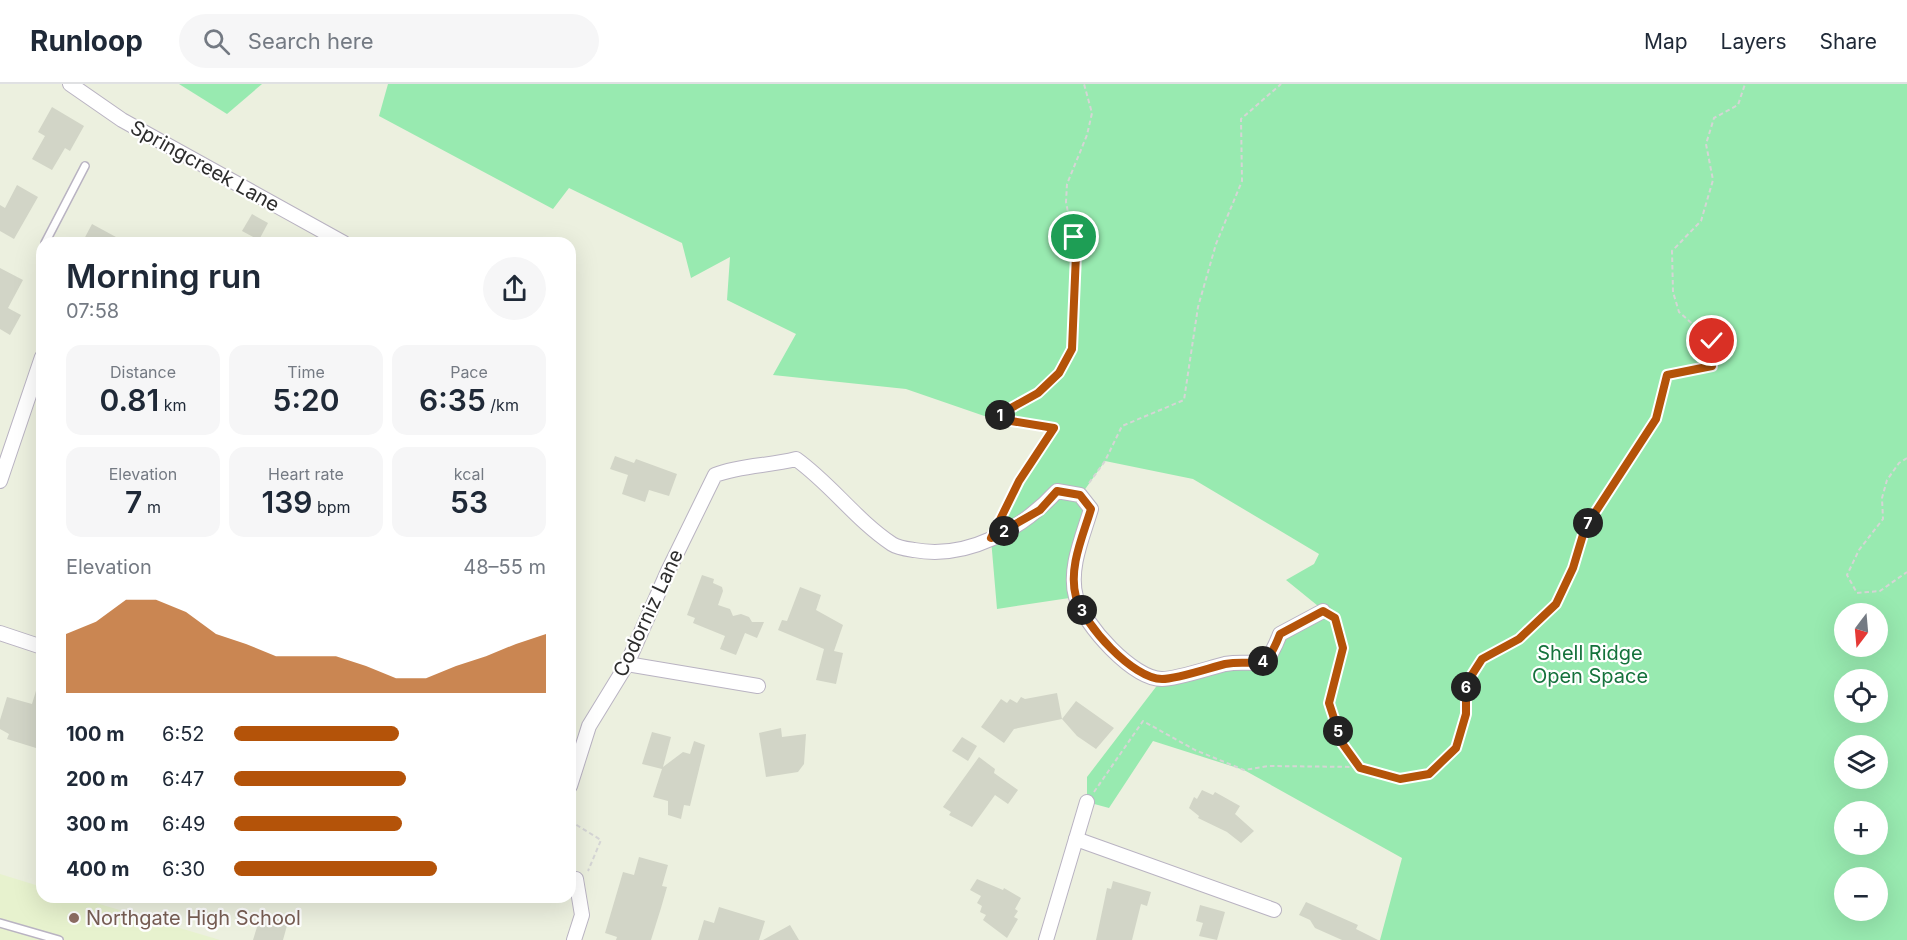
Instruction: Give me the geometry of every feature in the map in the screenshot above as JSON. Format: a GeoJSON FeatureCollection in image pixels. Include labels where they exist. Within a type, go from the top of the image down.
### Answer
{"type":"FeatureCollection","features":[{"type":"Feature","properties":{"kind":"street","name":"Springcreek Lane"},"geometry":{"type":"LineString","coordinates":[[70,84],[122,120],[333,237]]}},
{"type":"Feature","properties":{"kind":"street"},"geometry":{"type":"LineString","coordinates":[[0,481],[36,375]]}},
{"type":"Feature","properties":{"kind":"street","name":"Codorniz Lane"},"geometry":{"type":"LineString","coordinates":[[576,767],[589,726],[627,664],[668,571],[715,475],[735,467],[772,465],[796,459],[817,474],[857,516],[895,546],[926,552],[959,552],[991,538]]}},
{"type":"Feature","properties":{"kind":"street"},"geometry":{"type":"LineString","coordinates":[[991,538],[1040,510],[1057,491],[1080,495],[1091,509],[1074,567],[1076,597],[1088,622],[1102,641],[1136,669],[1162,679],[1229,664],[1258,665],[1272,655],[1280,634],[1323,611]]}},
{"type":"Feature","properties":{"kind":"street"},"geometry":{"type":"LineString","coordinates":[[0,633],[36,645]]}},
{"type":"Feature","properties":{"kind":"street"},"geometry":{"type":"LineString","coordinates":[[627,664],[758,686]]}},
{"type":"Feature","properties":{"kind":"street"},"geometry":{"type":"LineString","coordinates":[[1046,940],[1087,802]]}},
{"type":"Feature","properties":{"kind":"street"},"geometry":{"type":"LineString","coordinates":[[1076,839],[1274,910]]}},
{"type":"Feature","properties":{"kind":"street"},"geometry":{"type":"LineString","coordinates":[[574,940],[582,915],[576,879]]}},
{"type":"Feature","properties":{"kind":"lane"},"geometry":{"type":"LineString","coordinates":[[48,237],[85,166]]}},
{"type":"Feature","properties":{"kind":"lane"},"geometry":{"type":"LineString","coordinates":[[0,923],[59,940]]}},
{"type":"Feature","properties":{"kind":"path"},"geometry":{"type":"LineString","coordinates":[[991,538],[1019,481],[1054,428],[993,418],[1038,393],[1059,373],[1072,349],[1076,254],[1066,202],[1067,184],[1088,135],[1092,114],[1084,84]]}},
{"type":"Feature","properties":{"kind":"path"},"geometry":{"type":"LineString","coordinates":[[1080,495],[1105,461],[1122,426],[1184,400],[1198,307],[1216,244],[1242,182],[1241,119],[1281,84]]}},
{"type":"Feature","properties":{"kind":"path"},"geometry":{"type":"LineString","coordinates":[[1087,802],[1143,721],[1194,750],[1244,770],[1268,766],[1360,768],[1400,779],[1429,774],[1456,748],[1466,714],[1466,684],[1482,659],[1519,639],[1556,604],[1573,568],[1585,528],[1656,419],[1667,375],[1712,366],[1712,341],[1678,312],[1672,292],[1672,251],[1701,221],[1713,180],[1706,144],[1714,118],[1738,105],[1745,84]]}},
{"type":"Feature","properties":{"kind":"path"},"geometry":{"type":"LineString","coordinates":[[1907,458],[1899,463],[1887,480],[1882,498],[1883,519],[1859,550],[1847,575],[1857,593],[1881,591],[1907,572]]}},
{"type":"Feature","properties":{"kind":"path"},"geometry":{"type":"LineString","coordinates":[[1323,611],[1335,618],[1343,648],[1329,703],[1342,743],[1360,768]]}},
{"type":"Feature","properties":{"kind":"path"},"geometry":{"type":"LineString","coordinates":[[576,825],[601,840],[591,869],[576,879]]}},
{"type":"Feature","properties":{"kind":"shaded area","name":"Northgate High School"},"geometry":{"type":"Polygon","coordinates":[[[0,874],[36,885],[36,903],[96,903],[220,940],[0,940],[0,874]]]}},
{"type":"Feature","properties":{"kind":"green space"},"geometry":{"type":"Polygon","coordinates":[[[179,84],[262,84],[227,114],[179,84]]]}},
{"type":"Feature","properties":{"kind":"green space","name":"Shell Ridge Open Space"},"geometry":{"type":"Polygon","coordinates":[[[388,84],[1907,84],[1907,940],[1380,940],[1402,858],[1244,770],[1153,741],[1109,808],[1087,802],[1087,777],[1162,679],[1258,665],[1280,634],[1323,610],[1286,580],[1314,564],[1319,554],[1193,479],[1105,461],[1081,495],[1091,509],[1076,597],[997,609],[991,539],[1019,481],[1054,428],[993,419],[906,389],[773,375],[796,334],[727,300],[730,257],[691,278],[682,243],[569,188],[553,209],[379,116],[388,84]]]}},
{"type":"Feature","properties":{"kind":"building"},"geometry":{"type":"Polygon","coordinates":[[[52,107],[84,126],[70,151],[65,148],[52,170],[32,159],[45,136],[38,132],[52,107]]]}},
{"type":"Feature","properties":{"kind":"building"},"geometry":{"type":"Polygon","coordinates":[[[17,185],[38,197],[14,239],[0,231],[0,205],[5,208],[17,185]]]}},
{"type":"Feature","properties":{"kind":"building"},"geometry":{"type":"Polygon","coordinates":[[[252,214],[268,223],[261,237],[253,237],[242,231],[252,214]]]}},
{"type":"Feature","properties":{"kind":"building"},"geometry":{"type":"Polygon","coordinates":[[[92,224],[116,237],[85,237],[92,224]]]}},
{"type":"Feature","properties":{"kind":"building"},"geometry":{"type":"Polygon","coordinates":[[[0,268],[23,280],[8,308],[21,315],[10,335],[0,329],[0,268]]]}},
{"type":"Feature","properties":{"kind":"building"},"geometry":{"type":"Polygon","coordinates":[[[615,456],[634,463],[636,459],[677,474],[669,496],[649,490],[645,502],[622,494],[628,475],[610,469],[615,456]]]}},
{"type":"Feature","properties":{"kind":"building"},"geometry":{"type":"Polygon","coordinates":[[[702,575],[714,579],[713,583],[722,587],[723,591],[718,605],[730,609],[733,616],[741,614],[749,617],[752,622],[764,622],[757,638],[745,633],[736,655],[720,649],[725,636],[693,623],[695,618],[687,615],[702,575]]]}},
{"type":"Feature","properties":{"kind":"building"},"geometry":{"type":"Polygon","coordinates":[[[800,587],[821,595],[816,610],[843,625],[834,651],[843,653],[836,684],[816,680],[824,649],[778,630],[782,620],[787,621],[800,587]]]}},
{"type":"Feature","properties":{"kind":"building"},"geometry":{"type":"Polygon","coordinates":[[[36,691],[36,748],[7,739],[9,734],[0,729],[0,720],[7,697],[32,704],[36,691]]]}},
{"type":"Feature","properties":{"kind":"building"},"geometry":{"type":"Polygon","coordinates":[[[1057,693],[1062,719],[1014,729],[1004,743],[981,727],[1001,699],[1007,703],[1010,699],[1017,703],[1021,697],[1025,699],[1057,693]]]}},
{"type":"Feature","properties":{"kind":"building"},"geometry":{"type":"Polygon","coordinates":[[[1076,701],[1114,728],[1096,749],[1077,736],[1062,719],[1076,701]]]}},
{"type":"Feature","properties":{"kind":"building"},"geometry":{"type":"Polygon","coordinates":[[[781,728],[782,737],[806,734],[804,764],[798,772],[766,777],[759,733],[781,728]]]}},
{"type":"Feature","properties":{"kind":"building"},"geometry":{"type":"Polygon","coordinates":[[[652,732],[671,737],[663,767],[683,752],[690,754],[694,741],[705,745],[690,806],[684,805],[681,819],[668,815],[668,801],[653,797],[662,769],[642,764],[652,732]]]}},
{"type":"Feature","properties":{"kind":"building"},"geometry":{"type":"Polygon","coordinates":[[[962,737],[977,746],[968,761],[952,751],[962,737]]]}},
{"type":"Feature","properties":{"kind":"building"},"geometry":{"type":"Polygon","coordinates":[[[979,757],[995,769],[994,773],[1018,790],[1008,804],[995,795],[972,827],[949,815],[951,812],[943,807],[979,757]]]}},
{"type":"Feature","properties":{"kind":"building"},"geometry":{"type":"Polygon","coordinates":[[[1202,790],[1213,795],[1215,792],[1240,806],[1235,814],[1254,831],[1241,843],[1227,832],[1198,818],[1199,816],[1189,808],[1194,797],[1197,799],[1202,790]]]}},
{"type":"Feature","properties":{"kind":"building"},"geometry":{"type":"Polygon","coordinates":[[[639,857],[668,865],[662,886],[667,887],[651,940],[616,940],[617,937],[605,933],[623,872],[634,875],[639,857]]]}},
{"type":"Feature","properties":{"kind":"building"},"geometry":{"type":"Polygon","coordinates":[[[977,879],[1003,890],[1004,888],[1021,898],[1015,909],[1018,911],[1014,917],[1018,919],[1007,938],[983,920],[986,915],[980,912],[982,906],[977,903],[981,896],[970,890],[977,879]]]}},
{"type":"Feature","properties":{"kind":"building"},"geometry":{"type":"Polygon","coordinates":[[[1113,881],[1151,892],[1147,906],[1141,904],[1132,940],[1096,940],[1107,888],[1111,889],[1113,881]]]}},
{"type":"Feature","properties":{"kind":"building"},"geometry":{"type":"Polygon","coordinates":[[[1306,902],[1358,925],[1356,929],[1378,940],[1342,940],[1315,928],[1310,920],[1299,915],[1306,902]]]}},
{"type":"Feature","properties":{"kind":"building"},"geometry":{"type":"Polygon","coordinates":[[[1200,905],[1225,912],[1217,940],[1199,936],[1203,923],[1196,921],[1200,905]]]}},
{"type":"Feature","properties":{"kind":"building"},"geometry":{"type":"Polygon","coordinates":[[[719,907],[765,921],[759,940],[698,940],[704,920],[714,923],[719,907]]]}},
{"type":"Feature","properties":{"kind":"building"},"geometry":{"type":"Polygon","coordinates":[[[261,914],[288,922],[283,940],[253,940],[261,914]]]}},
{"type":"Feature","properties":{"kind":"building"},"geometry":{"type":"Polygon","coordinates":[[[790,925],[799,940],[763,940],[790,925]]]}},
{"type":"Feature","properties":{"kind":"place","name":"Northgate High School"},"geometry":{"type":"Point","coordinates":[74,918]}},
{"type":"Feature","properties":{"kind":"route"},"geometry":{"type":"LineString","coordinates":[[1074,237],[1076,254],[1072,349],[1059,373],[1038,393],[993,418],[1054,428],[1019,481],[991,538],[1040,510],[1057,491],[1080,495],[1091,509],[1074,567],[1076,597],[1088,622],[1102,641],[1136,669],[1162,679],[1229,664],[1258,665],[1272,655],[1280,634],[1323,611],[1335,618],[1343,648],[1329,703],[1342,743],[1360,768],[1400,779],[1429,774],[1456,748],[1466,714],[1466,684],[1482,659],[1519,639],[1556,604],[1573,568],[1585,528],[1656,419],[1667,375],[1712,366],[1712,341]]}}]}
